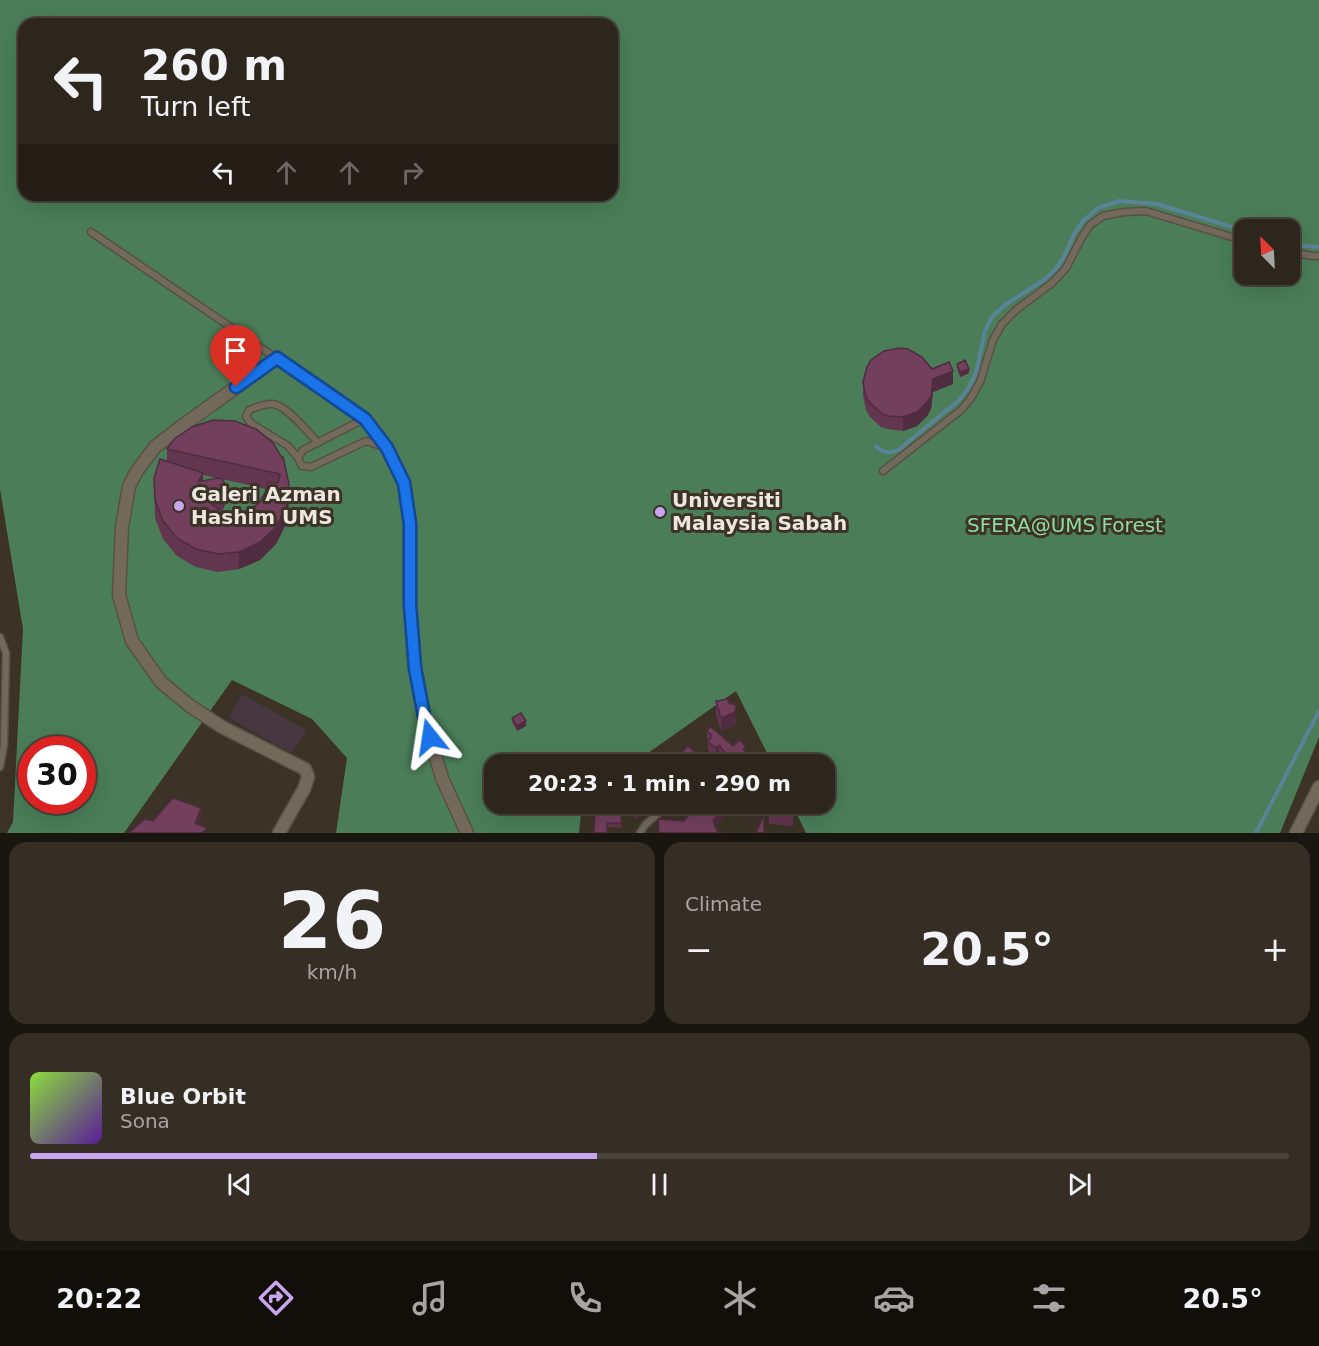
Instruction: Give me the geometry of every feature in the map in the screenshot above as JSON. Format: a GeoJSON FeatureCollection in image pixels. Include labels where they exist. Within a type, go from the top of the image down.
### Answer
{"type":"FeatureCollection","features":[{"type":"Feature","properties":{"kind":"street"},"geometry":{"type":"LineString","coordinates":[[279,833],[304,789],[308,777],[305,769],[222,727],[190,706],[160,682],[132,641],[119,595],[122,527],[129,486],[137,471],[155,447],[277,358],[365,419],[387,448],[404,483],[410,524],[410,605],[415,668],[424,716],[442,778],[467,833]]}},
{"type":"Feature","properties":{"kind":"street"},"geometry":{"type":"LineString","coordinates":[[1296,833],[1319,787]]}},
{"type":"Feature","properties":{"kind":"lane"},"geometry":{"type":"LineString","coordinates":[[883,471],[961,410],[980,382],[993,340],[1002,324],[1016,310],[1052,283],[1066,267],[1090,225],[1103,216],[1146,211],[1234,237]]}},
{"type":"Feature","properties":{"kind":"lane"},"geometry":{"type":"LineString","coordinates":[[91,232],[277,358]]}},
{"type":"Feature","properties":{"kind":"lane"},"geometry":{"type":"LineString","coordinates":[[1300,254],[1319,256]]}},
{"type":"Feature","properties":{"kind":"lane"},"geometry":{"type":"LineString","coordinates":[[318,443],[299,421],[276,404],[266,404],[249,410],[246,417],[252,424],[288,446],[302,466],[311,467],[366,441],[387,448]]}},
{"type":"Feature","properties":{"kind":"lane"},"geometry":{"type":"LineString","coordinates":[[298,458],[303,450],[365,419]]}},
{"type":"Feature","properties":{"kind":"lane"},"geometry":{"type":"LineString","coordinates":[[0,637],[6,653],[4,745],[0,767]]}},
{"type":"Feature","properties":{"kind":"lane"},"geometry":{"type":"LineString","coordinates":[[640,833],[658,814]]}},
{"type":"Feature","properties":{"kind":"shaded area"},"geometry":{"type":"Polygon","coordinates":[[[242,694],[307,730],[291,753],[229,718],[242,694]]]}},
{"type":"Feature","properties":{"kind":"green space","name":"Universiti Malaysia Sabah"},"geometry":{"type":"Polygon","coordinates":[[[0,0],[1319,0],[1319,737],[1280,833],[806,833],[797,814],[835,814],[835,754],[768,754],[736,691],[647,754],[484,754],[484,814],[581,814],[579,833],[336,833],[347,758],[312,719],[232,680],[124,833],[7,833],[13,822],[23,629],[0,489],[0,0]]]}},
{"type":"Feature","properties":{"kind":"building"},"geometry":{"type":"Polygon","coordinates":[[[908,349],[922,357],[932,369],[949,362],[953,371],[933,379],[931,396],[927,402],[917,412],[903,417],[881,413],[866,397],[863,382],[871,360],[884,351],[908,349]]]}},
{"type":"Feature","properties":{"kind":"building"},"geometry":{"type":"Polygon","coordinates":[[[965,360],[969,369],[960,372],[957,364],[965,360]]]}},
{"type":"Feature","properties":{"kind":"building","name":"Galeri Azman Hashim UMS"},"geometry":{"type":"Polygon","coordinates":[[[213,420],[235,421],[256,429],[273,443],[283,457],[289,484],[286,507],[276,527],[260,542],[239,552],[218,554],[196,549],[177,538],[163,521],[155,500],[154,478],[160,459],[203,473],[198,482],[222,479],[226,485],[223,491],[201,495],[218,509],[229,513],[240,513],[250,509],[259,503],[268,482],[278,483],[280,474],[167,449],[174,439],[192,427],[213,420]]]}},
{"type":"Feature","properties":{"kind":"building"},"geometry":{"type":"Polygon","coordinates":[[[728,699],[729,703],[736,705],[735,712],[721,718],[716,701],[728,699]]]}},
{"type":"Feature","properties":{"kind":"building"},"geometry":{"type":"Polygon","coordinates":[[[521,713],[526,721],[517,726],[512,718],[521,713]]]}},
{"type":"Feature","properties":{"kind":"building"},"geometry":{"type":"Polygon","coordinates":[[[711,727],[733,746],[740,740],[746,747],[743,749],[747,754],[726,754],[719,745],[716,748],[708,742],[712,736],[707,730],[711,727]]]}},
{"type":"Feature","properties":{"kind":"building"},"geometry":{"type":"Polygon","coordinates":[[[688,746],[695,752],[693,754],[680,754],[688,746]]]}},
{"type":"Feature","properties":{"kind":"building"},"geometry":{"type":"Polygon","coordinates":[[[173,798],[201,808],[195,823],[207,828],[202,833],[129,833],[145,819],[153,821],[173,798]]]}},
{"type":"Feature","properties":{"kind":"building"},"geometry":{"type":"Polygon","coordinates":[[[595,814],[622,814],[621,823],[607,823],[607,833],[594,833],[595,814]]]}},
{"type":"Feature","properties":{"kind":"building"},"geometry":{"type":"Polygon","coordinates":[[[690,814],[719,814],[713,821],[718,833],[659,833],[658,819],[683,821],[690,814]]]}},
{"type":"Feature","properties":{"kind":"building"},"geometry":{"type":"Polygon","coordinates":[[[764,814],[764,833],[756,833],[764,814]]]}},
{"type":"Feature","properties":{"kind":"waterway"},"geometry":{"type":"LineString","coordinates":[[959,400],[976,373],[985,331],[992,317],[1005,305],[1055,270],[1083,221],[1098,208],[1119,201],[1157,204],[1234,228]]}},
{"type":"Feature","properties":{"kind":"waterway"},"geometry":{"type":"LineString","coordinates":[[1300,246],[1319,247]]}},
{"type":"Feature","properties":{"kind":"waterway"},"geometry":{"type":"LineString","coordinates":[[876,446],[886,452],[898,450],[958,401]]}},
{"type":"Feature","properties":{"kind":"waterway"},"geometry":{"type":"LineString","coordinates":[[1256,833],[1319,711]]}},
{"type":"Feature","properties":{"kind":"place","name":"Galeri Azman Hashim UMS"},"geometry":{"type":"Point","coordinates":[179,506]}},
{"type":"Feature","properties":{"kind":"place","name":"Universiti Malaysia Sabah"},"geometry":{"type":"Point","coordinates":[660,512]}},
{"type":"Feature","properties":{"kind":"route"},"geometry":{"type":"LineString","coordinates":[[236,387],[277,358],[365,419],[387,448],[404,483],[410,524],[410,605],[415,668],[430,737]]}},
{"type":"Feature","properties":{"kind":"park label","name":"SFERA@UMS Forest"},"geometry":{"type":"Point","coordinates":[1065,525]}}]}
